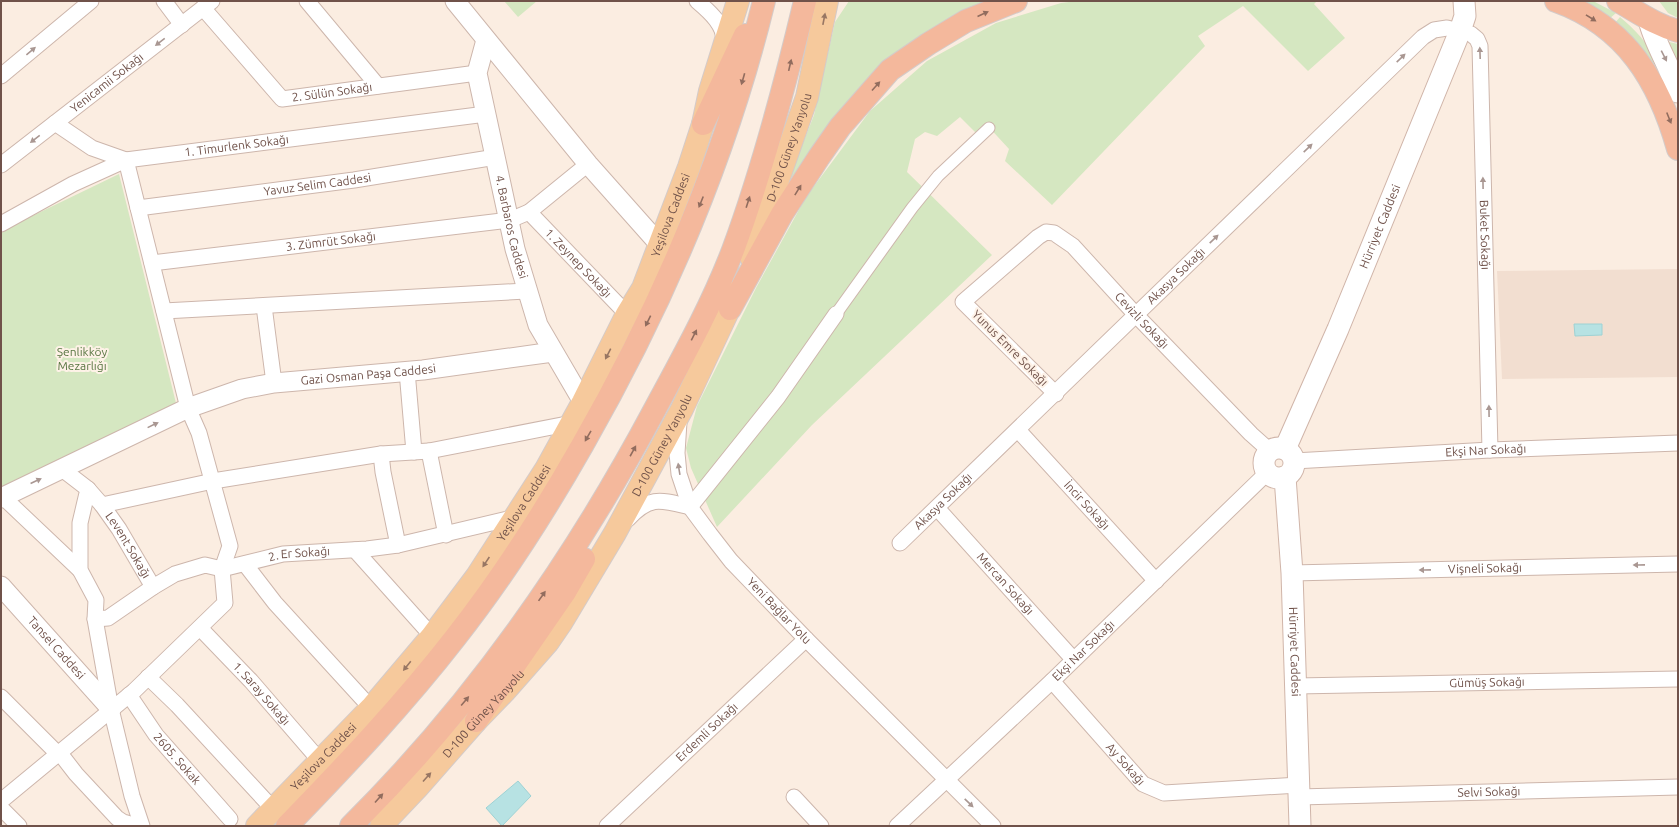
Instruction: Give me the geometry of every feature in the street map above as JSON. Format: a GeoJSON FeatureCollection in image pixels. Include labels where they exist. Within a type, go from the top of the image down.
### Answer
{"type":"FeatureCollection","features":[{"type":"Feature","properties":{"kind":"highway"},"geometry":{"type":"LineString","coordinates":[[703,124],[746,33],[764,1]]}},
{"type":"Feature","properties":{"kind":"highway"},"geometry":{"type":"LineString","coordinates":[[280,818],[377,730],[420,683],[456,637],[522,545],[570,468],[630,357],[688,234],[709,180],[741,86],[764,1]]}},
{"type":"Feature","properties":{"kind":"highway"},"geometry":{"type":"LineString","coordinates":[[351,826],[422,750],[472,692],[508,645],[565,563],[614,484],[677,369],[704,316],[732,250],[774,122],[805,1]]}},
{"type":"Feature","properties":{"kind":"highway"},"geometry":{"type":"LineString","coordinates":[[730,309],[782,214],[819,157],[840,127],[890,70],[928,44],[966,22],[1016,1]]}},
{"type":"Feature","properties":{"kind":"highway"},"geometry":{"type":"LineString","coordinates":[[1556,1],[1595,20],[1622,42],[1632,53],[1644,68],[1656,89],[1670,121],[1678,149]]}},
{"type":"Feature","properties":{"kind":"highway"},"geometry":{"type":"LineString","coordinates":[[1618,1],[1647,10],[1662,27],[1678,31]]}},
{"type":"Feature","properties":{"kind":"highway"},"geometry":{"type":"LineString","coordinates":[[476,721],[565,592],[592,544],[609,505],[614,484]]}},
{"type":"Feature","properties":{"kind":"main road","name":"Yeşilova Caddesi"},"geometry":{"type":"LineString","coordinates":[[257,826],[280,818],[321,762],[371,708],[432,636],[477,576],[516,517],[572,423],[627,314],[643,288],[660,245],[689,167],[703,124],[710,91],[738,1]]}},
{"type":"Feature","properties":{"kind":"main road","name":"D-100 Güney Yanyolu"},"geometry":{"type":"LineString","coordinates":[[381,826],[548,642],[615,533],[682,409],[730,309],[755,247],[807,97],[827,1]]}},
{"type":"Feature","properties":{"kind":"main road","name":"Hürriyet Caddesi"},"geometry":{"type":"LineString","coordinates":[[1300,826],[1292,574],[1280,462],[1338,329],[1460,31],[1465,16],[1464,1]]}},
{"type":"Feature","properties":{"kind":"main road"},"geometry":{"type":"LineString","coordinates":[[1647,10],[1654,36],[1671,72],[1678,92]]}},
{"type":"Feature","properties":{"kind":"street"},"geometry":{"type":"LineString","coordinates":[[1,76],[91,1]]}},
{"type":"Feature","properties":{"kind":"street"},"geometry":{"type":"LineString","coordinates":[[164,1],[182,25]]}},
{"type":"Feature","properties":{"kind":"street"},"geometry":{"type":"LineString","coordinates":[[307,1],[378,86]]}},
{"type":"Feature","properties":{"kind":"street"},"geometry":{"type":"LineString","coordinates":[[455,1],[588,164],[660,245]]}},
{"type":"Feature","properties":{"kind":"street"},"geometry":{"type":"LineString","coordinates":[[697,1],[713,15],[720,27],[725,38],[723,50]]}},
{"type":"Feature","properties":{"kind":"street","name":"Yenicamii Sokağı"},"geometry":{"type":"LineString","coordinates":[[4,157],[55,123],[208,5]]}},
{"type":"Feature","properties":{"kind":"street","name":"2. Sülün Sokağı"},"geometry":{"type":"LineString","coordinates":[[208,5],[282,99],[478,72]]}},
{"type":"Feature","properties":{"kind":"street","name":"Akasya Sokağı"},"geometry":{"type":"LineString","coordinates":[[900,543],[1056,394],[1423,37],[1434,30],[1447,28],[1460,31]]}},
{"type":"Feature","properties":{"kind":"street","name":"Buket Sokağı"},"geometry":{"type":"LineString","coordinates":[[1460,31],[1471,34],[1480,46],[1490,450]]}},
{"type":"Feature","properties":{"kind":"street","name":"4. Barbaros Caddesi"},"geometry":{"type":"LineString","coordinates":[[486,40],[478,72],[526,291],[538,325],[583,402]]}},
{"type":"Feature","properties":{"kind":"street","name":"1. Timurlenk Sokağı"},"geometry":{"type":"LineString","coordinates":[[1,224],[73,184],[126,160],[486,114]]}},
{"type":"Feature","properties":{"kind":"street"},"geometry":{"type":"LineString","coordinates":[[1,801],[58,752],[129,695],[225,603],[222,569],[230,546],[199,433],[188,408],[126,160],[92,148],[55,123]]}},
{"type":"Feature","properties":{"kind":"street"},"geometry":{"type":"LineString","coordinates":[[615,533],[638,509],[649,503],[665,500],[690,507],[778,397],[912,208],[938,176],[990,128]]}},
{"type":"Feature","properties":{"kind":"street","name":"Yavuz Selim Caddesi"},"geometry":{"type":"LineString","coordinates":[[138,208],[354,180],[496,157]]}},
{"type":"Feature","properties":{"kind":"street","name":"3. Zümrüt Sokağı"},"geometry":{"type":"LineString","coordinates":[[152,263],[510,220],[528,212],[588,164]]}},
{"type":"Feature","properties":{"kind":"street","name":"1. Zeynep Sokağı"},"geometry":{"type":"LineString","coordinates":[[528,212],[627,314]]}},
{"type":"Feature","properties":{"kind":"street","name":"Cevizli Sokağı"},"geometry":{"type":"LineString","coordinates":[[963,302],[1038,237],[1046,232],[1054,233],[1073,246],[1136,315],[1280,462]]}},
{"type":"Feature","properties":{"kind":"street"},"geometry":{"type":"LineString","coordinates":[[164,311],[526,291]]}},
{"type":"Feature","properties":{"kind":"street","name":"Yunus Emre Sokağı"},"geometry":{"type":"LineString","coordinates":[[963,302],[1056,394]]}},
{"type":"Feature","properties":{"kind":"street"},"geometry":{"type":"LineString","coordinates":[[264,306],[274,383]]}},
{"type":"Feature","properties":{"kind":"street","name":"Gazi Osman Paşa Caddesi"},"geometry":{"type":"LineString","coordinates":[[2,498],[188,408],[242,389],[274,383],[407,371],[553,352]]}},
{"type":"Feature","properties":{"kind":"street"},"geometry":{"type":"LineString","coordinates":[[407,371],[414,452]]}},
{"type":"Feature","properties":{"kind":"street","name":"Yeni Bağlar Yolu"},"geometry":{"type":"LineString","coordinates":[[682,409],[677,438],[677,453],[679,474],[690,507],[731,560],[806,639],[945,780],[993,826]]}},
{"type":"Feature","properties":{"kind":"street"},"geometry":{"type":"LineString","coordinates":[[102,505],[213,481],[381,454],[429,451],[572,423]]}},
{"type":"Feature","properties":{"kind":"street","name":"İncir Sokağı"},"geometry":{"type":"LineString","coordinates":[[1018,430],[1156,581]]}},
{"type":"Feature","properties":{"kind":"street","name":"Ekşi Nar Sokağı"},"geometry":{"type":"LineString","coordinates":[[897,826],[1052,681],[1280,462],[1490,450],[1678,443]]}},
{"type":"Feature","properties":{"kind":"street"},"geometry":{"type":"LineString","coordinates":[[429,451],[446,535]]}},
{"type":"Feature","properties":{"kind":"street"},"geometry":{"type":"LineString","coordinates":[[381,454],[383,472],[398,545]]}},
{"type":"Feature","properties":{"kind":"street","name":"Levent Sokağı"},"geometry":{"type":"LineString","coordinates":[[62,469],[88,489],[102,505],[120,529],[152,587]]}},
{"type":"Feature","properties":{"kind":"street"},"geometry":{"type":"LineString","coordinates":[[80,570],[80,523],[88,489]]}},
{"type":"Feature","properties":{"kind":"street"},"geometry":{"type":"LineString","coordinates":[[2,498],[80,570],[96,600],[95,619],[111,709],[132,796],[142,826]]}},
{"type":"Feature","properties":{"kind":"street","name":"Mercan Sokağı"},"geometry":{"type":"LineString","coordinates":[[937,508],[1073,660]]}},
{"type":"Feature","properties":{"kind":"street","name":"2. Er Sokağı"},"geometry":{"type":"LineString","coordinates":[[95,619],[108,618],[152,587],[175,574],[205,565],[222,569],[283,554],[354,550],[398,545],[446,535],[516,517]]}},
{"type":"Feature","properties":{"kind":"street"},"geometry":{"type":"LineString","coordinates":[[354,550],[432,636]]}},
{"type":"Feature","properties":{"kind":"street"},"geometry":{"type":"LineString","coordinates":[[245,564],[276,603],[371,708]]}},
{"type":"Feature","properties":{"kind":"street","name":"Vişneli Sokağı"},"geometry":{"type":"LineString","coordinates":[[1292,574],[1678,564]]}},
{"type":"Feature","properties":{"kind":"street","name":"Tansel Caddesi"},"geometry":{"type":"LineString","coordinates":[[1,586],[111,709]]}},
{"type":"Feature","properties":{"kind":"street","name":"1. Saray Sokağı"},"geometry":{"type":"LineString","coordinates":[[200,628],[251,681],[321,762]]}},
{"type":"Feature","properties":{"kind":"street","name":"Erdemli Sokağı"},"geometry":{"type":"LineString","coordinates":[[607,826],[806,639]]}},
{"type":"Feature","properties":{"kind":"street"},"geometry":{"type":"LineString","coordinates":[[148,677],[178,705],[280,818]]}},
{"type":"Feature","properties":{"kind":"street","name":"Gümüş Sokağı"},"geometry":{"type":"LineString","coordinates":[[1296,686],[1678,679]]}},
{"type":"Feature","properties":{"kind":"street","name":"Ay Sokağı"},"geometry":{"type":"LineString","coordinates":[[1052,681],[1143,784],[1164,793],[1299,791]]}},
{"type":"Feature","properties":{"kind":"street","name":"2605. Sokak"},"geometry":{"type":"LineString","coordinates":[[129,695],[156,735],[230,819]]}},
{"type":"Feature","properties":{"kind":"street"},"geometry":{"type":"LineString","coordinates":[[1,697],[58,752],[76,774],[117,818],[123,822],[137,826]]}},
{"type":"Feature","properties":{"kind":"street","name":"Selvi Sokağı"},"geometry":{"type":"LineString","coordinates":[[1299,791],[1678,787]]}},
{"type":"Feature","properties":{"kind":"street"},"geometry":{"type":"LineString","coordinates":[[794,797],[821,826]]}},
{"type":"Feature","properties":{"kind":"street"},"geometry":{"type":"LineString","coordinates":[[1,808],[19,826]]}},
{"type":"Feature","properties":{"kind":"shaded area"},"geometry":{"type":"Polygon","coordinates":[[[1678,269],[1678,377],[1502,379],[1497,271],[1678,269]]]}},
{"type":"Feature","properties":{"kind":"green space"},"geometry":{"type":"Polygon","coordinates":[[[504,1],[537,1],[518,17],[504,1]]]}},
{"type":"Feature","properties":{"kind":"green space"},"geometry":{"type":"Polygon","coordinates":[[[849,1],[991,1],[885,61],[847,102],[791,183],[792,171],[814,115],[835,22],[849,1]]]}},
{"type":"Feature","properties":{"kind":"green space"},"geometry":{"type":"Polygon","coordinates":[[[1077,1],[1317,1],[1314,4],[1345,38],[1308,71],[1243,6],[1198,36],[1205,46],[1052,205],[1005,161],[1009,149],[986,124],[976,133],[960,117],[937,136],[925,132],[915,139],[907,172],[992,255],[812,425],[717,527],[691,468],[686,448],[697,406],[756,288],[806,197],[870,111],[927,61],[996,23],[1061,3],[1077,1]]]}},
{"type":"Feature","properties":{"kind":"green space"},"geometry":{"type":"Polygon","coordinates":[[[1574,1],[1593,1],[1616,13],[1608,20],[1574,1]]]}},
{"type":"Feature","properties":{"kind":"green space"},"geometry":{"type":"Polygon","coordinates":[[[1659,1],[1678,1],[1678,18],[1668,13],[1659,1]]]}},
{"type":"Feature","properties":{"kind":"green space"},"geometry":{"type":"Polygon","coordinates":[[[1620,17],[1649,47],[1656,58],[1668,83],[1675,110],[1614,24],[1620,17]]]}},
{"type":"Feature","properties":{"kind":"green space"},"geometry":{"type":"Polygon","coordinates":[[[1665,41],[1678,44],[1678,63],[1665,41]]]}},
{"type":"Feature","properties":{"kind":"green space","name":"Şenlikköy Mezarlığı"},"geometry":{"type":"Polygon","coordinates":[[[119,174],[176,403],[1,491],[1,231],[119,174]]]}},
{"type":"Feature","properties":{"kind":"water"},"geometry":{"type":"Polygon","coordinates":[[[1574,324],[1602,324],[1602,335],[1575,336],[1574,324]]]}},
{"type":"Feature","properties":{"kind":"water"},"geometry":{"type":"Polygon","coordinates":[[[518,781],[531,796],[502,826],[486,808],[518,781]]]}}]}
